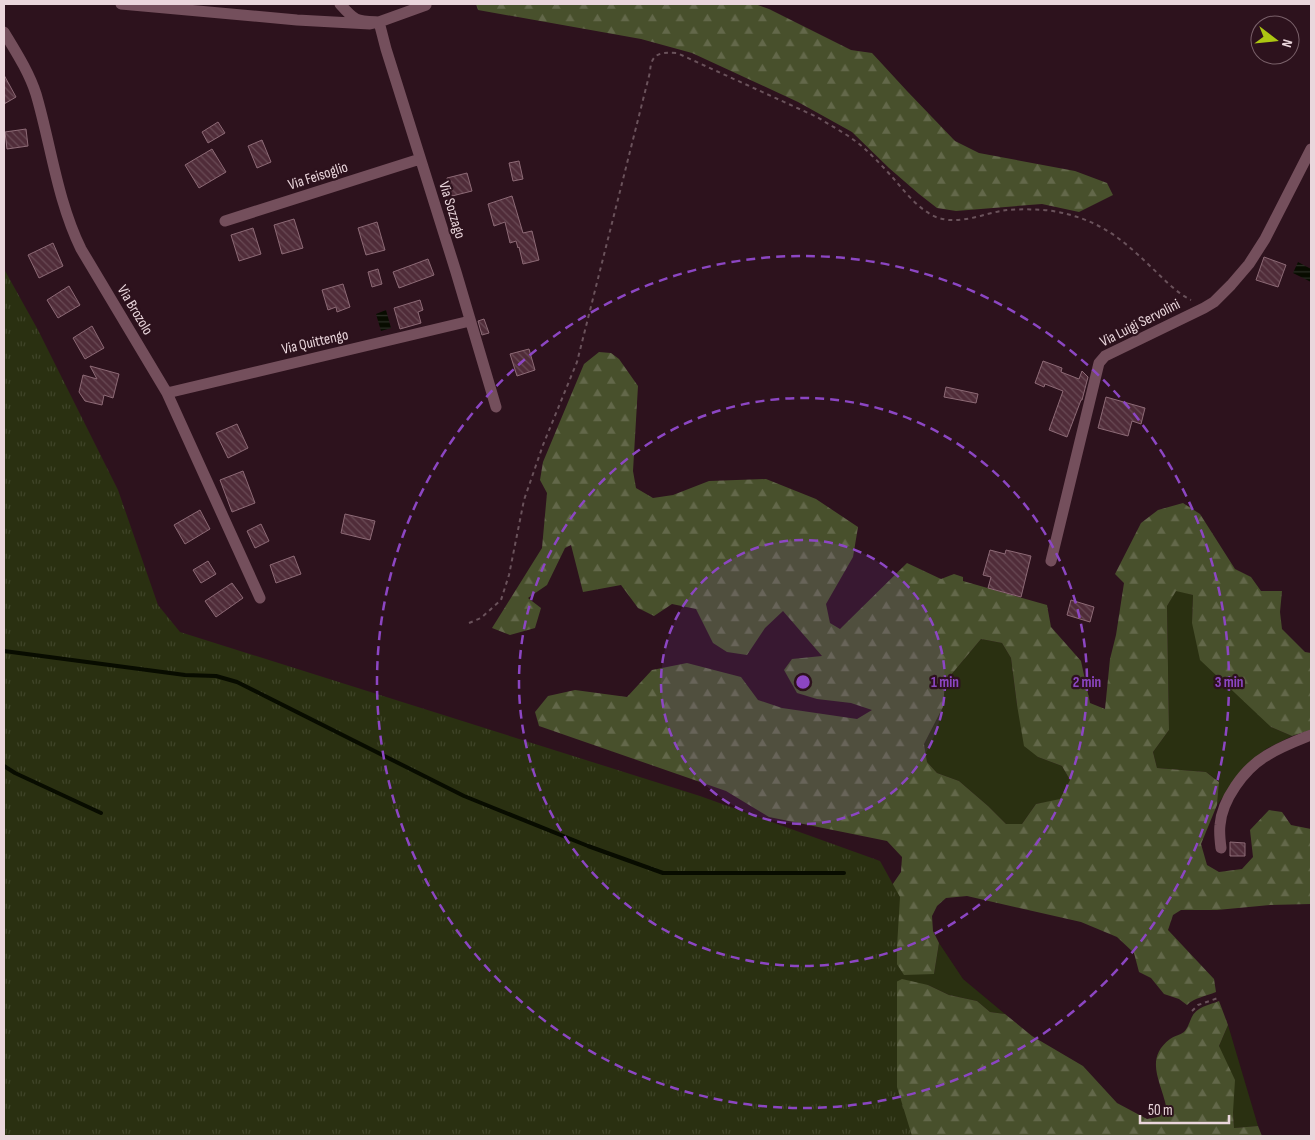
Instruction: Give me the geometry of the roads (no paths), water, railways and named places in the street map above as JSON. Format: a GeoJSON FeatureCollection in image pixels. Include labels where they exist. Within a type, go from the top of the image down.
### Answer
{"type":"FeatureCollection","features":[{"type":"Feature","properties":{"kind":"street"},"geometry":{"type":"LineString","coordinates":[[121,4],[297,20],[370,24],[426,5]]}},
{"type":"Feature","properties":{"kind":"street"},"geometry":{"type":"LineString","coordinates":[[340,4],[353,19],[380,22]]}},
{"type":"Feature","properties":{"kind":"street","name":"Via Sozzago"},"geometry":{"type":"LineString","coordinates":[[380,22],[386,49],[496,407]]}},
{"type":"Feature","properties":{"kind":"street","name":"Via Brozolo"},"geometry":{"type":"LineString","coordinates":[[4,32],[29,76],[36,93],[58,187],[80,249],[167,393],[260,598]]}},
{"type":"Feature","properties":{"kind":"street","name":"Via Luigi Servolini"},"geometry":{"type":"LineString","coordinates":[[1051,561],[1098,363],[1105,356],[1204,308],[1214,302],[1231,285],[1265,239],[1311,149]]}},
{"type":"Feature","properties":{"kind":"street","name":"Via Feisoglio"},"geometry":{"type":"LineString","coordinates":[[226,221],[420,159]]}},
{"type":"Feature","properties":{"kind":"street","name":"Via Quittengo"},"geometry":{"type":"LineString","coordinates":[[167,393],[470,320]]}},
{"type":"Feature","properties":{"kind":"street"},"geometry":{"type":"LineString","coordinates":[[1221,848],[1219,826],[1221,815],[1238,783],[1265,756],[1311,735]]}},
{"type":"Feature","properties":{"kind":"waterway"},"geometry":{"type":"LineString","coordinates":[[4,651],[185,675],[216,676],[237,682],[464,796],[588,846],[663,873],[844,873]]}},
{"type":"Feature","properties":{"kind":"waterway"},"geometry":{"type":"LineString","coordinates":[[4,766],[15,773],[101,813]]}}]}
